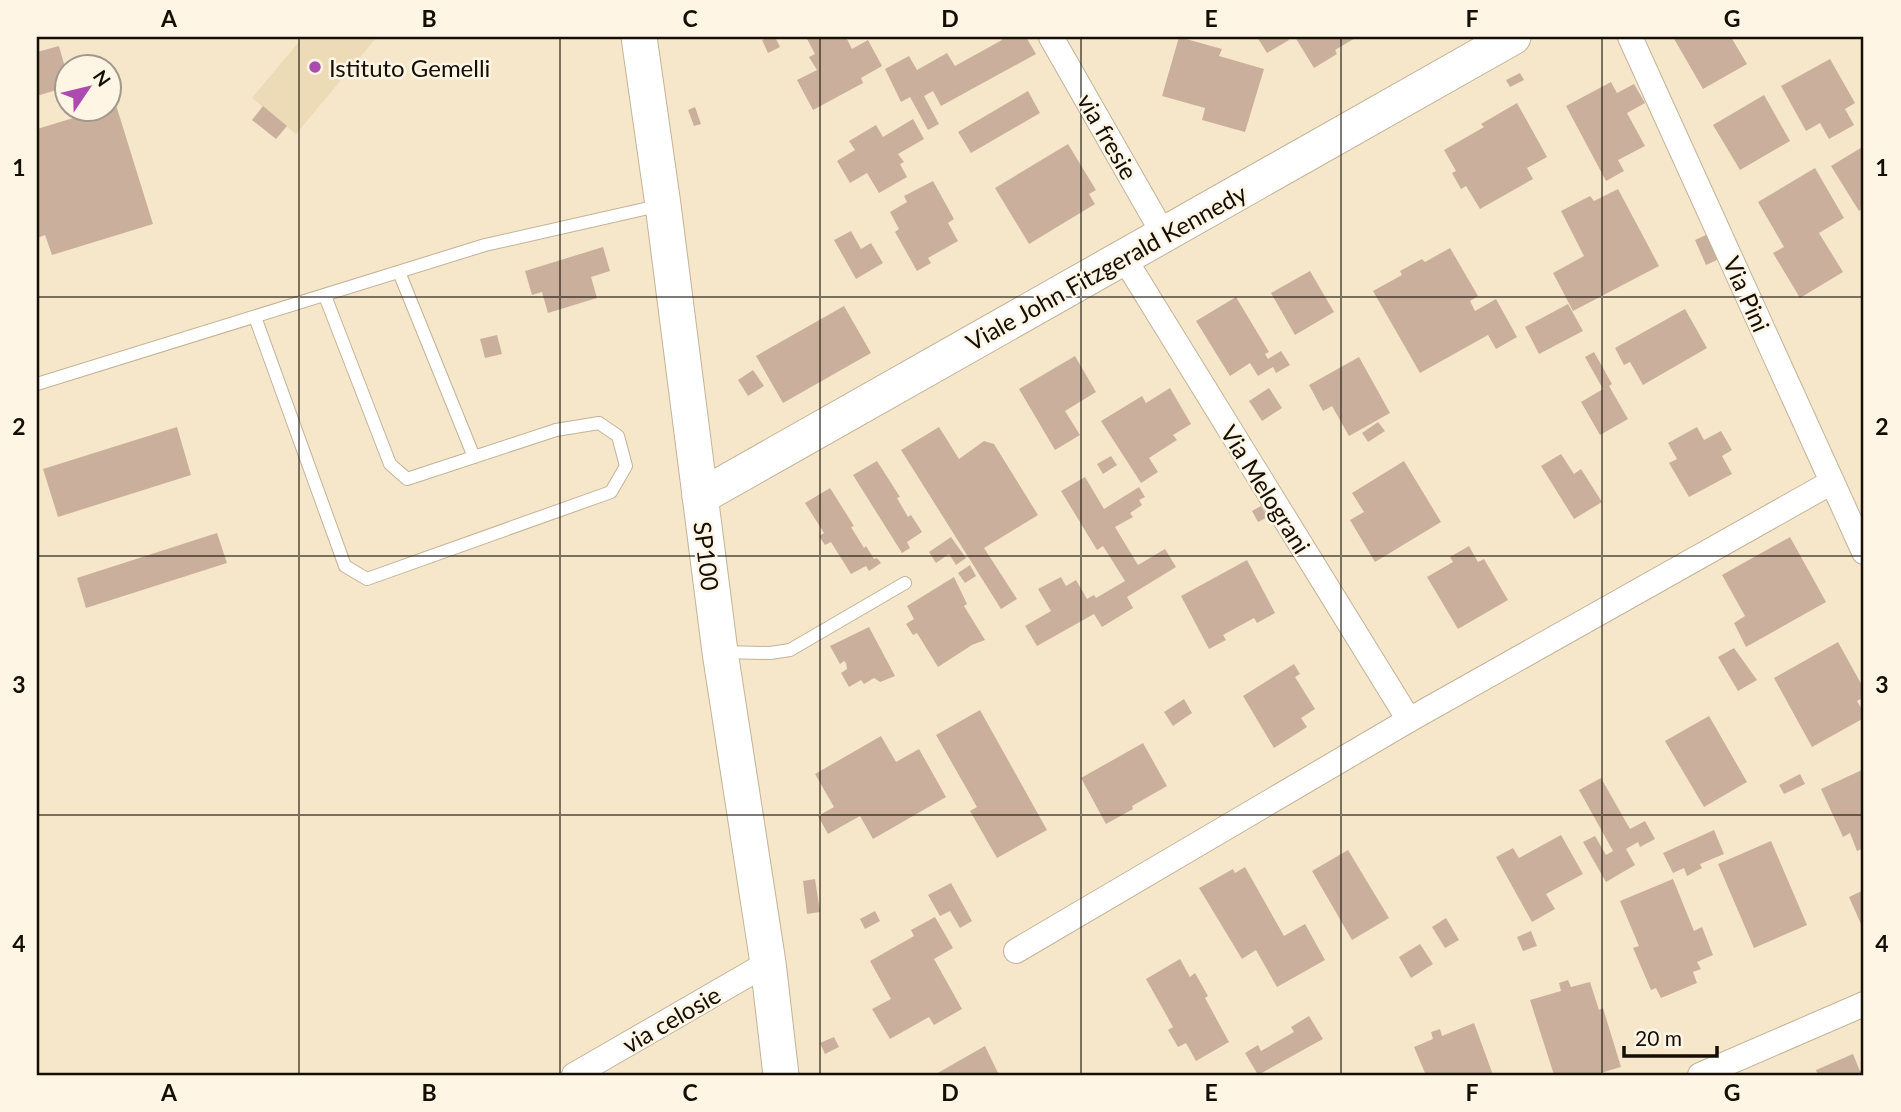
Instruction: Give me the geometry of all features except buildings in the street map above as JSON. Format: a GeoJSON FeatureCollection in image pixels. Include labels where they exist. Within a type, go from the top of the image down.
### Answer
{"type":"FeatureCollection","features":[{"type":"Feature","properties":{"kind":"main road","name":"SP100"},"geometry":{"type":"LineString","coordinates":[[639,37],[720,652],[768,962],[781,1075]]}},
{"type":"Feature","properties":{"kind":"main road","name":"Viale John Fitzgerald Kennedy"},"geometry":{"type":"LineString","coordinates":[[700,497],[1164,235],[1471,47],[1513,37]]}},
{"type":"Feature","properties":{"kind":"street","name":"via fresie"},"geometry":{"type":"LineString","coordinates":[[1051,37],[1164,235]]}},
{"type":"Feature","properties":{"kind":"street","name":"Via Pini"},"geometry":{"type":"LineString","coordinates":[[1630,37],[1864,551]]}},
{"type":"Feature","properties":{"kind":"street","name":"Via Melograni"},"geometry":{"type":"LineString","coordinates":[[1124,258],[1409,720]]}},
{"type":"Feature","properties":{"kind":"street"},"geometry":{"type":"LineString","coordinates":[[1016,951],[1409,720],[1832,481]]}},
{"type":"Feature","properties":{"kind":"street","name":"via celosie"},"geometry":{"type":"LineString","coordinates":[[574,1075],[768,962]]}},
{"type":"Feature","properties":{"kind":"street"},"geometry":{"type":"LineString","coordinates":[[1700,1075],[1864,1004]]}},
{"type":"Feature","properties":{"kind":"lane"},"geometry":{"type":"LineString","coordinates":[[37,384],[485,245],[663,205]]}},
{"type":"Feature","properties":{"kind":"lane"},"geometry":{"type":"LineString","coordinates":[[399,271],[474,457]]}},
{"type":"Feature","properties":{"kind":"lane"},"geometry":{"type":"LineString","coordinates":[[255,317],[345,566],[367,579],[611,492],[626,466],[618,436],[599,423],[556,430],[407,480],[390,464],[325,296]]}},
{"type":"Feature","properties":{"kind":"lane"},"geometry":{"type":"LineString","coordinates":[[720,652],[770,653],[790,650],[905,583]]}},
{"type":"Feature","properties":{"kind":"shaded area","name":"Istituto Gemelli"},"geometry":{"type":"Polygon","coordinates":[[[303,37],[377,37],[296,134],[252,98],[303,37]]]}},
{"type":"Feature","properties":{"kind":"place","name":"Istituto Gemelli"},"geometry":{"type":"Point","coordinates":[315,67]}}]}
